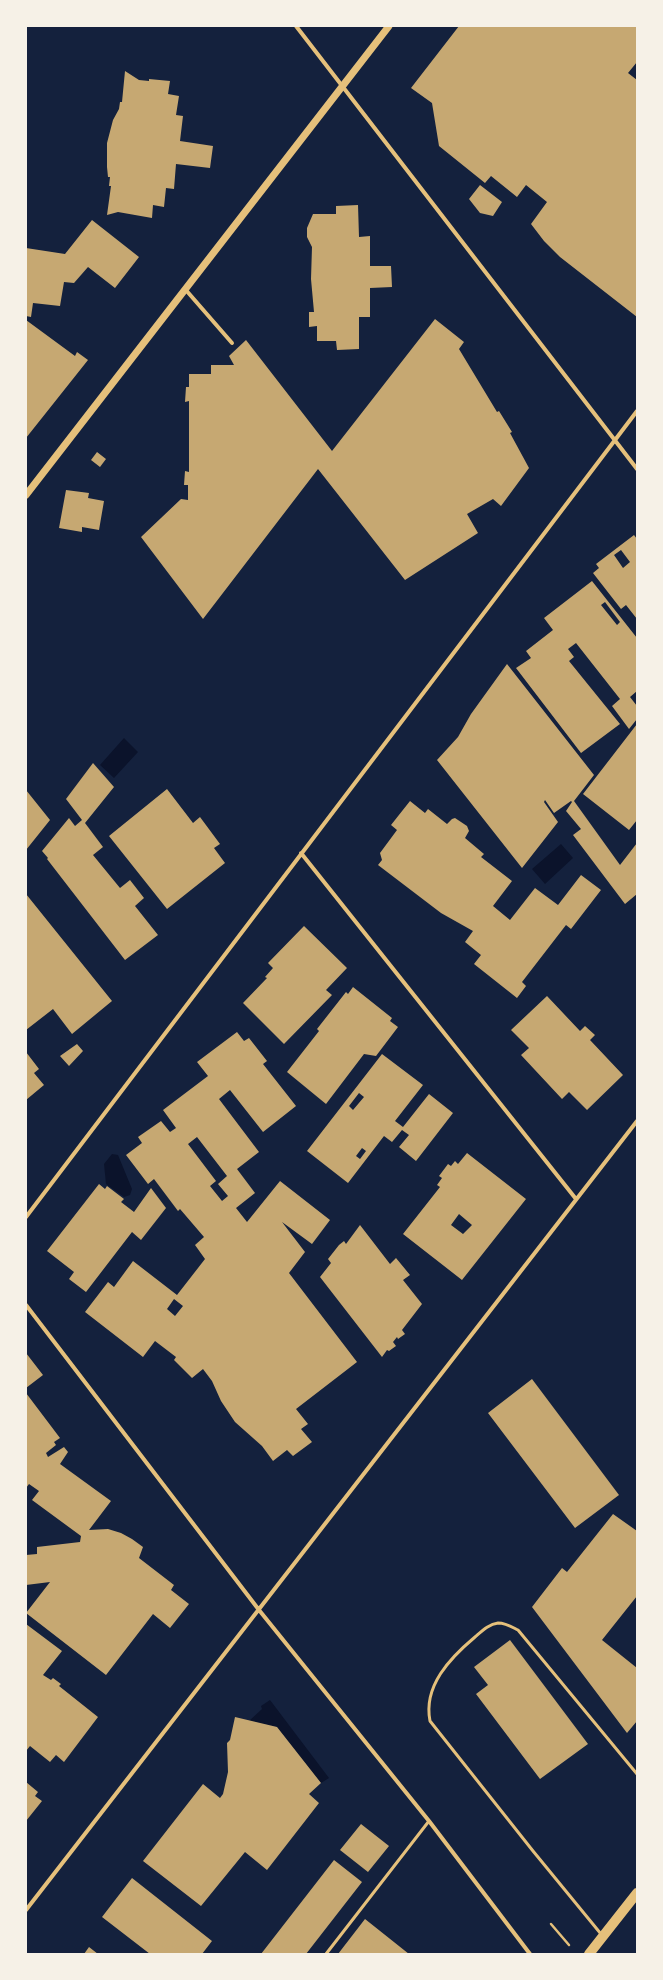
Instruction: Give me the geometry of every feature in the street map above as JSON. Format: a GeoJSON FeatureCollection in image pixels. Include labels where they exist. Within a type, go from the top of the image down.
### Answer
{"type":"FeatureCollection","features":[{"type":"Feature","properties":{"kind":"main road"},"geometry":{"type":"LineString","coordinates":[[589,1954],[636,1897]]}},
{"type":"Feature","properties":{"kind":"street"},"geometry":{"type":"LineString","coordinates":[[296,26],[637,469]]}},
{"type":"Feature","properties":{"kind":"street"},"geometry":{"type":"LineString","coordinates":[[26,495],[389,26]]}},
{"type":"Feature","properties":{"kind":"street"},"geometry":{"type":"LineString","coordinates":[[185,289],[232,343]]}},
{"type":"Feature","properties":{"kind":"street"},"geometry":{"type":"LineString","coordinates":[[26,1217],[637,411]]}},
{"type":"Feature","properties":{"kind":"street"},"geometry":{"type":"LineString","coordinates":[[301,853],[576,1199]]}},
{"type":"Feature","properties":{"kind":"street"},"geometry":{"type":"LineString","coordinates":[[26,1910],[637,1121]]}},
{"type":"Feature","properties":{"kind":"street"},"geometry":{"type":"LineString","coordinates":[[26,1305],[259,1610],[429,1821],[530,1954]]}},
{"type":"Feature","properties":{"kind":"lane"},"geometry":{"type":"LineString","coordinates":[[603,1936],[430,1722],[428,1709],[438,1677],[455,1653],[490,1625],[499,1623],[508,1624],[518,1630],[637,1774]]}},
{"type":"Feature","properties":{"kind":"lane"},"geometry":{"type":"LineString","coordinates":[[326,1954],[429,1821]]}},
{"type":"Feature","properties":{"kind":"path"},"geometry":{"type":"LineString","coordinates":[[551,1924],[571,1948]]}},
{"type":"Feature","properties":{"kind":"water"},"geometry":{"type":"Polygon","coordinates":[[[124,738],[138,752],[114,778],[100,765],[124,738]]]}},
{"type":"Feature","properties":{"kind":"water"},"geometry":{"type":"Polygon","coordinates":[[[561,844],[573,858],[545,884],[532,869],[561,844]]]}},
{"type":"Feature","properties":{"kind":"water"},"geometry":{"type":"Polygon","coordinates":[[[112,1154],[118,1155],[132,1189],[130,1195],[124,1197],[106,1184],[104,1164],[112,1154]]]}},
{"type":"Feature","properties":{"kind":"water"},"geometry":{"type":"Polygon","coordinates":[[[270,1700],[329,1778],[321,1783],[277,1727],[249,1721],[262,1709],[261,1706],[270,1700]]]}},
{"type":"Feature","properties":{"kind":"building"},"geometry":{"type":"Polygon","coordinates":[[[459,26],[637,26],[637,62],[628,73],[637,80],[637,317],[560,257],[544,241],[531,224],[547,202],[526,185],[517,197],[491,176],[485,183],[439,146],[432,103],[411,88],[459,26]]]}},
{"type":"Feature","properties":{"kind":"building"},"geometry":{"type":"Polygon","coordinates":[[[125,71],[139,80],[149,81],[149,79],[170,81],[168,94],[179,96],[176,115],[183,116],[180,141],[213,146],[210,168],[176,164],[174,189],[166,188],[164,207],[153,205],[152,218],[118,212],[107,215],[111,186],[109,186],[110,177],[108,177],[107,167],[107,143],[113,120],[119,109],[120,102],[122,102],[125,71]]]}},
{"type":"Feature","properties":{"kind":"building"},"geometry":{"type":"Polygon","coordinates":[[[480,185],[502,202],[493,216],[480,213],[469,199],[480,185]]]}},
{"type":"Feature","properties":{"kind":"building"},"geometry":{"type":"Polygon","coordinates":[[[358,205],[359,237],[370,236],[370,266],[391,266],[392,287],[370,288],[370,317],[359,317],[359,349],[337,350],[336,341],[317,341],[317,326],[309,327],[309,312],[314,312],[311,279],[312,247],[307,237],[307,228],[313,214],[336,214],[336,206],[358,205]]]}},
{"type":"Feature","properties":{"kind":"building"},"geometry":{"type":"Polygon","coordinates":[[[92,220],[139,257],[115,288],[88,267],[74,283],[64,282],[60,306],[33,303],[31,317],[26,316],[26,248],[65,254],[92,220]]]}},
{"type":"Feature","properties":{"kind":"building"},"geometry":{"type":"Polygon","coordinates":[[[435,319],[464,342],[459,349],[497,412],[499,411],[512,432],[510,433],[529,468],[501,506],[493,499],[467,514],[478,533],[405,580],[318,469],[203,619],[141,537],[181,499],[188,500],[188,485],[184,485],[185,471],[189,472],[189,401],[185,402],[186,387],[189,387],[189,374],[211,374],[211,365],[234,365],[229,356],[246,340],[332,451],[435,319]]]}},
{"type":"Feature","properties":{"kind":"building"},"geometry":{"type":"Polygon","coordinates":[[[26,320],[75,356],[77,352],[88,360],[26,438],[26,320]]]}},
{"type":"Feature","properties":{"kind":"building"},"geometry":{"type":"Polygon","coordinates":[[[97,452],[106,459],[100,467],[91,460],[97,452]]]}},
{"type":"Feature","properties":{"kind":"building"},"geometry":{"type":"Polygon","coordinates":[[[66,490],[89,493],[88,498],[104,501],[99,530],[82,527],[82,532],[59,528],[66,490]]]}},
{"type":"Feature","properties":{"kind":"building"},"geometry":{"type":"Polygon","coordinates":[[[634,535],[637,539],[637,619],[626,605],[621,609],[593,573],[599,568],[596,564],[634,535]],[[621,550],[614,555],[623,568],[630,562],[621,550]]]}},
{"type":"Feature","properties":{"kind":"building"},"geometry":{"type":"Polygon","coordinates":[[[592,581],[637,638],[637,691],[630,697],[637,706],[637,719],[629,729],[612,706],[620,699],[576,643],[568,649],[574,657],[569,661],[620,724],[581,753],[516,668],[531,658],[526,651],[553,630],[544,618],[592,581]],[[605,602],[601,605],[617,625],[620,622],[605,602]]]}},
{"type":"Feature","properties":{"kind":"building"},"geometry":{"type":"Polygon","coordinates":[[[507,664],[594,775],[574,801],[620,865],[637,843],[637,894],[625,904],[573,835],[581,829],[566,811],[572,802],[571,801],[554,813],[545,800],[544,802],[558,822],[522,868],[437,760],[458,737],[471,714],[507,664]]]}},
{"type":"Feature","properties":{"kind":"building"},"geometry":{"type":"Polygon","coordinates":[[[637,724],[637,820],[629,830],[583,794],[637,724]]]}},
{"type":"Feature","properties":{"kind":"building"},"geometry":{"type":"Polygon","coordinates":[[[93,763],[114,787],[85,823],[103,847],[93,855],[120,888],[130,880],[144,898],[135,906],[158,935],[125,960],[42,851],[69,818],[75,826],[82,820],[66,799],[93,763]]]}},
{"type":"Feature","properties":{"kind":"building"},"geometry":{"type":"Polygon","coordinates":[[[167,789],[193,823],[200,817],[220,844],[214,848],[225,863],[167,909],[109,836],[167,789]]]}},
{"type":"Feature","properties":{"kind":"building"},"geometry":{"type":"Polygon","coordinates":[[[26,790],[50,820],[26,850],[26,790]]]}},
{"type":"Feature","properties":{"kind":"building"},"geometry":{"type":"Polygon","coordinates":[[[410,801],[425,813],[428,809],[447,824],[455,818],[467,826],[469,831],[465,838],[484,854],[481,857],[512,881],[493,906],[510,920],[535,888],[558,905],[581,875],[601,890],[571,929],[566,925],[522,982],[526,986],[517,998],[474,964],[481,955],[465,942],[473,931],[441,913],[378,865],[382,860],[380,853],[397,830],[391,825],[410,801]]]}},
{"type":"Feature","properties":{"kind":"building"},"geometry":{"type":"Polygon","coordinates":[[[26,894],[112,1001],[72,1034],[53,1009],[26,1030],[26,894]]]}},
{"type":"Feature","properties":{"kind":"building"},"geometry":{"type":"Polygon","coordinates":[[[304,926],[347,968],[326,990],[332,995],[284,1044],[243,1003],[267,978],[265,977],[273,968],[268,963],[304,926]]]}},
{"type":"Feature","properties":{"kind":"building"},"geometry":{"type":"Polygon","coordinates":[[[353,987],[392,1018],[390,1021],[398,1027],[376,1056],[364,1054],[326,1104],[287,1072],[319,1031],[317,1029],[346,992],[348,994],[353,987]]]}},
{"type":"Feature","properties":{"kind":"building"},"geometry":{"type":"Polygon","coordinates":[[[547,996],[580,1031],[585,1026],[595,1035],[590,1040],[623,1075],[587,1110],[569,1092],[562,1099],[521,1055],[529,1048],[511,1030],[547,996]]]}},
{"type":"Feature","properties":{"kind":"building"},"geometry":{"type":"Polygon","coordinates":[[[237,1032],[244,1041],[249,1038],[267,1061],[263,1064],[296,1106],[263,1132],[230,1090],[219,1099],[259,1152],[237,1169],[255,1193],[236,1208],[247,1222],[280,1181],[330,1220],[312,1244],[282,1222],[305,1252],[289,1273],[357,1362],[296,1409],[308,1424],[301,1429],[312,1442],[293,1456],[287,1450],[273,1461],[262,1446],[235,1422],[221,1401],[212,1381],[203,1369],[192,1378],[174,1360],[176,1357],[155,1341],[143,1357],[85,1312],[108,1282],[114,1287],[133,1261],[177,1295],[205,1259],[195,1245],[204,1237],[180,1209],[178,1211],[154,1179],[148,1184],[126,1155],[142,1143],[138,1137],[161,1121],[170,1132],[176,1128],[163,1110],[208,1076],[197,1062],[237,1032]],[[197,1137],[188,1144],[216,1181],[210,1186],[222,1201],[228,1196],[218,1184],[227,1176],[197,1137]],[[174,1299],[167,1309],[175,1316],[183,1306],[174,1299]]]}},
{"type":"Feature","properties":{"kind":"building"},"geometry":{"type":"Polygon","coordinates":[[[77,1044],[83,1051],[69,1066],[60,1056],[77,1044]]]}},
{"type":"Feature","properties":{"kind":"building"},"geometry":{"type":"Polygon","coordinates":[[[26,1052],[39,1069],[34,1073],[44,1085],[26,1100],[26,1052]]]}},
{"type":"Feature","properties":{"kind":"building"},"geometry":{"type":"Polygon","coordinates":[[[382,1054],[423,1085],[395,1121],[403,1127],[429,1094],[453,1113],[416,1161],[399,1147],[409,1135],[402,1130],[392,1142],[384,1136],[348,1183],[307,1151],[382,1054]],[[359,1093],[349,1106],[353,1110],[364,1097],[359,1093]],[[362,1148],[356,1156],[360,1159],[366,1151],[362,1148]]]}},
{"type":"Feature","properties":{"kind":"building"},"geometry":{"type":"Polygon","coordinates":[[[467,1153],[526,1199],[462,1280],[403,1234],[440,1187],[437,1185],[442,1178],[439,1176],[448,1164],[451,1166],[455,1161],[458,1164],[467,1153]],[[459,1214],[451,1225],[463,1234],[472,1225],[459,1214]]]}},
{"type":"Feature","properties":{"kind":"building"},"geometry":{"type":"Polygon","coordinates":[[[99,1184],[105,1189],[107,1186],[124,1199],[121,1202],[134,1212],[151,1188],[166,1208],[141,1240],[132,1232],[86,1292],[69,1279],[74,1272],[47,1251],[99,1184]]]}},
{"type":"Feature","properties":{"kind":"building"},"geometry":{"type":"Polygon","coordinates":[[[360,1225],[390,1264],[396,1258],[410,1275],[403,1280],[422,1304],[402,1330],[405,1334],[398,1339],[397,1337],[393,1342],[396,1346],[389,1351],[387,1350],[382,1357],[320,1277],[331,1263],[328,1259],[339,1245],[344,1241],[346,1244],[360,1225]]]}},
{"type":"Feature","properties":{"kind":"building"},"geometry":{"type":"Polygon","coordinates":[[[26,1353],[43,1375],[26,1388],[26,1353]]]}},
{"type":"Feature","properties":{"kind":"building"},"geometry":{"type":"Polygon","coordinates":[[[532,1379],[619,1495],[575,1528],[488,1413],[532,1379]]]}},
{"type":"Feature","properties":{"kind":"building"},"geometry":{"type":"Polygon","coordinates":[[[26,1393],[60,1438],[54,1442],[56,1445],[46,1453],[48,1457],[64,1447],[68,1452],[60,1464],[111,1501],[89,1530],[108,1529],[121,1533],[143,1547],[139,1558],[174,1585],[171,1590],[189,1604],[170,1628],[153,1614],[106,1675],[26,1613],[50,1582],[26,1585],[26,1555],[37,1554],[37,1547],[80,1542],[81,1536],[32,1500],[39,1491],[29,1484],[26,1488],[26,1393]]]}},
{"type":"Feature","properties":{"kind":"building"},"geometry":{"type":"Polygon","coordinates":[[[613,1514],[637,1531],[637,1596],[602,1640],[637,1668],[637,1721],[627,1733],[532,1607],[562,1568],[567,1572],[613,1514]]]}},
{"type":"Feature","properties":{"kind":"building"},"geometry":{"type":"Polygon","coordinates":[[[26,1624],[62,1651],[43,1675],[51,1680],[53,1678],[61,1684],[59,1686],[98,1717],[64,1762],[56,1755],[50,1762],[30,1746],[26,1751],[26,1624]]]}},
{"type":"Feature","properties":{"kind":"building"},"geometry":{"type":"Polygon","coordinates":[[[510,1640],[588,1744],[540,1779],[476,1694],[488,1685],[474,1667],[510,1640]]]}},
{"type":"Feature","properties":{"kind":"building"},"geometry":{"type":"Polygon","coordinates":[[[235,1717],[277,1727],[321,1783],[309,1794],[319,1803],[267,1870],[245,1852],[201,1906],[143,1861],[203,1784],[220,1798],[223,1794],[228,1772],[227,1743],[230,1740],[235,1717]]]}},
{"type":"Feature","properties":{"kind":"building"},"geometry":{"type":"Polygon","coordinates":[[[26,1782],[38,1792],[35,1796],[42,1801],[26,1821],[26,1782]]]}},
{"type":"Feature","properties":{"kind":"building"},"geometry":{"type":"Polygon","coordinates":[[[361,1824],[389,1846],[368,1872],[340,1850],[361,1824]]]}},
{"type":"Feature","properties":{"kind":"building"},"geometry":{"type":"Polygon","coordinates":[[[334,1860],[362,1882],[306,1954],[261,1954],[334,1860]]]}},
{"type":"Feature","properties":{"kind":"building"},"geometry":{"type":"Polygon","coordinates":[[[132,1878],[212,1941],[202,1954],[150,1954],[102,1917],[132,1878]]]}},
{"type":"Feature","properties":{"kind":"building"},"geometry":{"type":"Polygon","coordinates":[[[365,1919],[409,1954],[338,1954],[365,1919]]]}},
{"type":"Feature","properties":{"kind":"building"},"geometry":{"type":"Polygon","coordinates":[[[89,1947],[98,1954],[84,1954],[89,1947]]]}}]}
